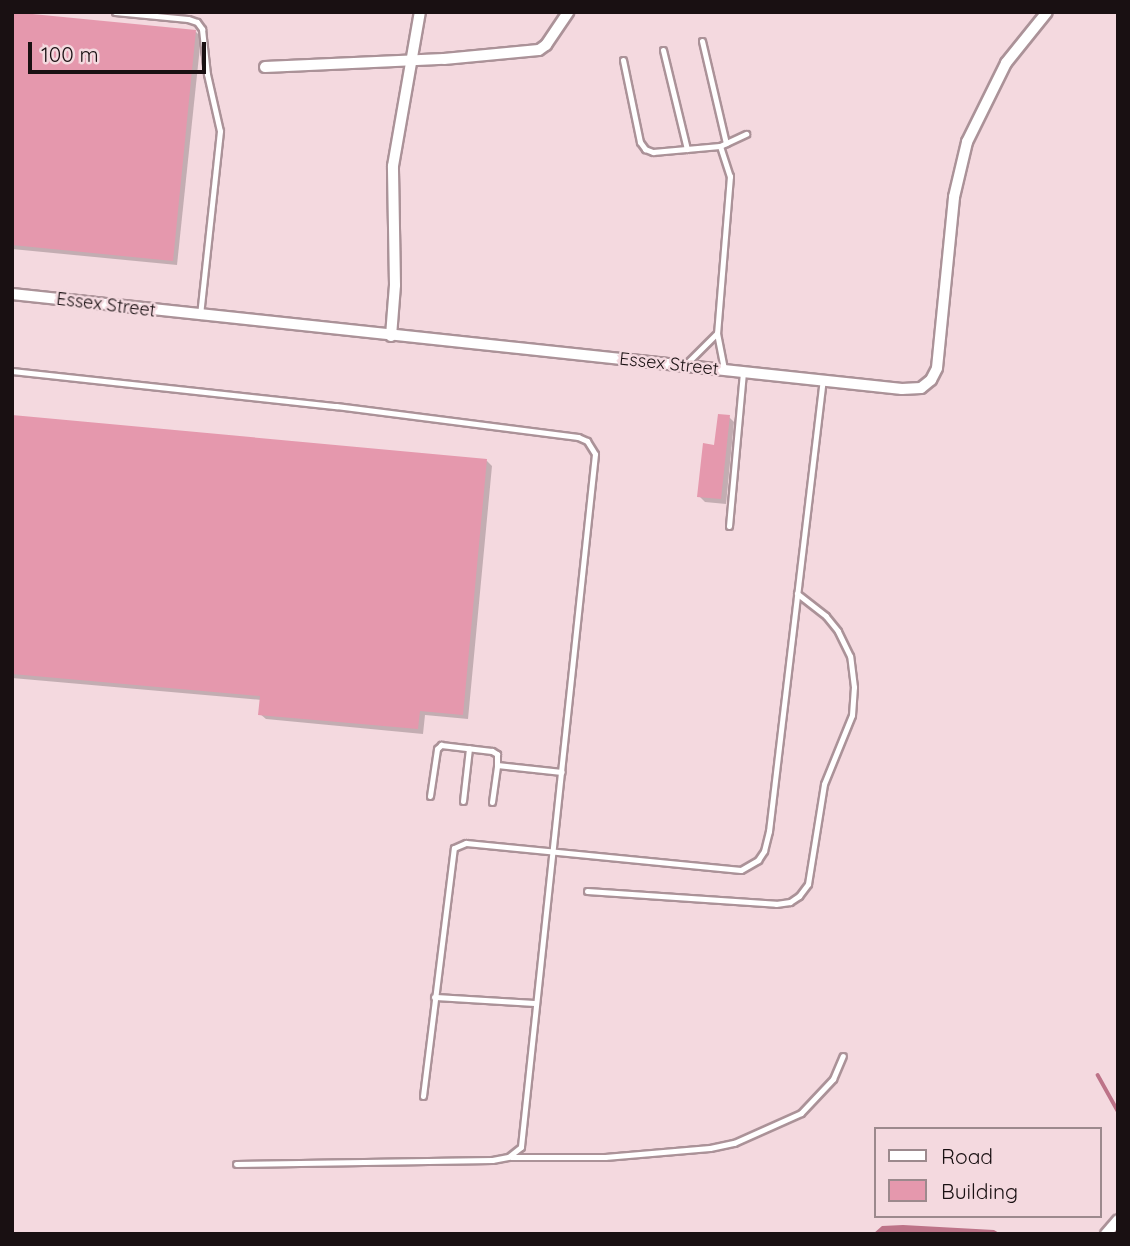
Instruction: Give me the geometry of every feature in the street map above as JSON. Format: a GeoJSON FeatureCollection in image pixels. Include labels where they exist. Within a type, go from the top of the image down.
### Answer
{"type":"FeatureCollection","features":[{"type":"Feature","properties":{"kind":"street"},"geometry":{"type":"LineString","coordinates":[[391,337],[395,285],[392,182],[420,12]]}},
{"type":"Feature","properties":{"kind":"street"},"geometry":{"type":"LineString","coordinates":[[265,67],[413,61],[539,50],[546,45],[568,12]]}},
{"type":"Feature","properties":{"kind":"street","name":"Essex Street"},"geometry":{"type":"LineString","coordinates":[[12,294],[391,337],[912,389],[927,384],[934,375],[939,359],[954,197],[967,142],[1006,63],[1046,12]]}},
{"type":"Feature","properties":{"kind":"street"},"geometry":{"type":"LineString","coordinates":[[1106,1234],[1118,1220]]}},
{"type":"Feature","properties":{"kind":"lane"},"geometry":{"type":"LineString","coordinates":[[115,12],[188,19],[197,22],[202,29],[207,74],[220,131],[200,316]]}},
{"type":"Feature","properties":{"kind":"lane"},"geometry":{"type":"LineString","coordinates":[[702,41],[730,176],[717,333],[724,370]]}},
{"type":"Feature","properties":{"kind":"lane"},"geometry":{"type":"LineString","coordinates":[[663,50],[687,149]]}},
{"type":"Feature","properties":{"kind":"lane"},"geometry":{"type":"LineString","coordinates":[[623,60],[640,142],[645,149],[687,149],[723,145],[746,134]]}},
{"type":"Feature","properties":{"kind":"lane"},"geometry":{"type":"LineString","coordinates":[[685,365],[717,333]]}},
{"type":"Feature","properties":{"kind":"lane"},"geometry":{"type":"LineString","coordinates":[[12,372],[336,406],[587,441],[596,460],[522,1147],[508,1157]]}},
{"type":"Feature","properties":{"kind":"lane"},"geometry":{"type":"LineString","coordinates":[[729,526],[743,372]]}},
{"type":"Feature","properties":{"kind":"lane"},"geometry":{"type":"LineString","coordinates":[[423,1096],[454,848],[466,843],[741,870],[758,860],[769,831],[823,381]]}},
{"type":"Feature","properties":{"kind":"lane"},"geometry":{"type":"LineString","coordinates":[[587,891],[776,904],[790,902],[799,896],[808,884],[824,784],[852,715],[854,687],[850,656],[838,631],[827,616],[797,593]]}},
{"type":"Feature","properties":{"kind":"lane"},"geometry":{"type":"LineString","coordinates":[[430,796],[437,749],[441,745],[495,753],[497,765],[492,802]]}},
{"type":"Feature","properties":{"kind":"lane"},"geometry":{"type":"LineString","coordinates":[[463,801],[469,748]]}},
{"type":"Feature","properties":{"kind":"lane"},"geometry":{"type":"LineString","coordinates":[[497,765],[562,772]]}},
{"type":"Feature","properties":{"kind":"lane"},"geometry":{"type":"LineString","coordinates":[[435,997],[536,1003]]}},
{"type":"Feature","properties":{"kind":"lane"},"geometry":{"type":"LineString","coordinates":[[236,1164],[605,1157],[710,1148],[734,1143],[801,1113],[833,1079],[843,1056]]}},
{"type":"Feature","properties":{"kind":"shaded area"},"geometry":{"type":"Polygon","coordinates":[[[882,1226],[994,1230],[999,1233],[873,1234],[882,1226]]]}},
{"type":"Feature","properties":{"kind":"building"},"geometry":{"type":"Polygon","coordinates":[[[12,12],[196,30],[173,261],[12,245],[12,12]]]}},
{"type":"Feature","properties":{"kind":"building"},"geometry":{"type":"Polygon","coordinates":[[[718,414],[730,415],[721,499],[697,497],[703,443],[714,445],[718,414]]]}},
{"type":"Feature","properties":{"kind":"building"},"geometry":{"type":"Polygon","coordinates":[[[12,415],[487,459],[463,715],[420,711],[418,729],[258,715],[260,696],[12,674],[12,415]]]}},
{"type":"Feature","properties":{"kind":"waterway"},"geometry":{"type":"LineString","coordinates":[[1098,1075],[1118,1111]]}}]}
